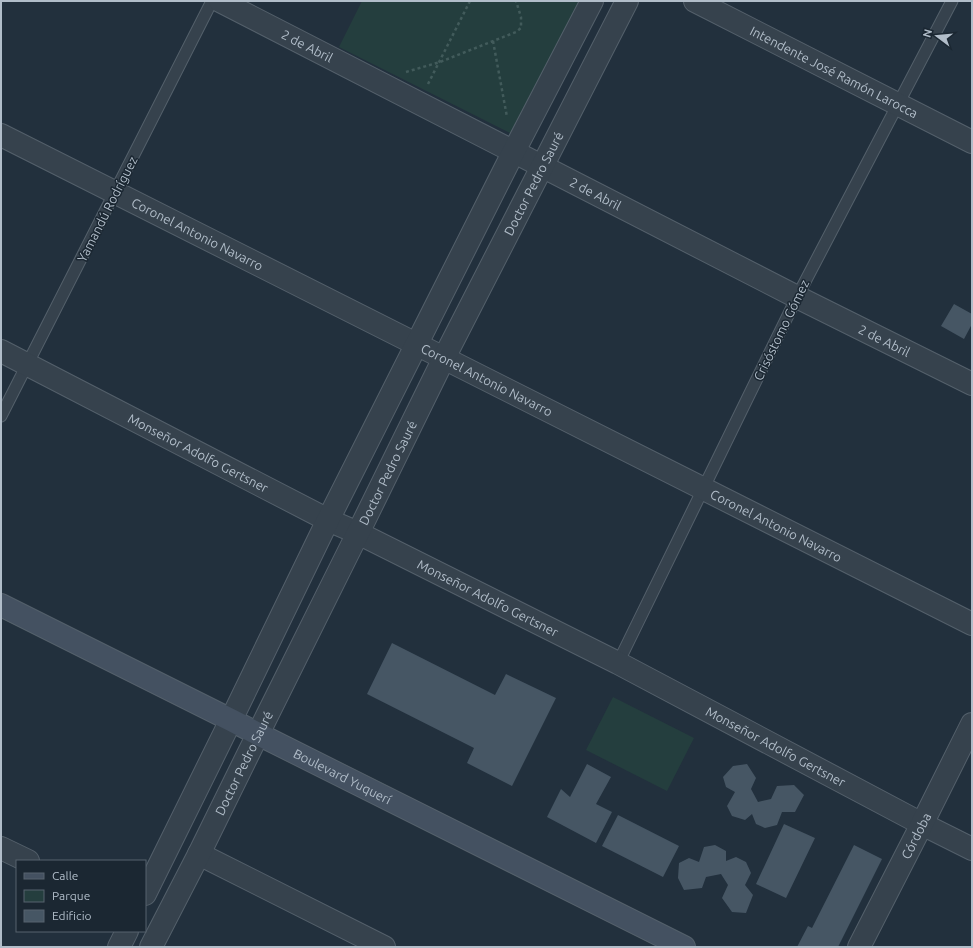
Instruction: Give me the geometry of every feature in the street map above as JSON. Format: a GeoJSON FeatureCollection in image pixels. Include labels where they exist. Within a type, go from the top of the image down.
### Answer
{"type":"FeatureCollection","features":[{"type":"Feature","properties":{"kind":"street","name":"2 de Abril"},"geometry":{"type":"LineString","coordinates":[[220,1],[796,297],[970,380]]}},
{"type":"Feature","properties":{"kind":"street"},"geometry":{"type":"LineString","coordinates":[[146,892],[328,520],[514,151],[592,1]]}},
{"type":"Feature","properties":{"kind":"street","name":"Doctor Pedro Sauré"},"geometry":{"type":"LineString","coordinates":[[152,931],[199,854],[444,358],[627,1]]}},
{"type":"Feature","properties":{"kind":"street","name":"Intendente José Ramón Larocca"},"geometry":{"type":"LineString","coordinates":[[695,1],[972,142]]}},
{"type":"Feature","properties":{"kind":"street","name":"Coronel Antonio Navarro"},"geometry":{"type":"LineString","coordinates":[[1,135],[972,624]]}},
{"type":"Feature","properties":{"kind":"street","name":"Monseñor Adolfo Gertsner"},"geometry":{"type":"LineString","coordinates":[[1,351],[328,520],[358,533],[618,663],[972,849]]}},
{"type":"Feature","properties":{"kind":"street","name":"Boulevard Yuquerí"},"geometry":{"type":"LineString","coordinates":[[1,605],[684,947]]}},
{"type":"Feature","properties":{"kind":"street","name":"Córdoba"},"geometry":{"type":"LineString","coordinates":[[859,947],[972,724]]}},
{"type":"Feature","properties":{"kind":"street"},"geometry":{"type":"LineString","coordinates":[[1,848],[26,860]]}},
{"type":"Feature","properties":{"kind":"street"},"geometry":{"type":"LineString","coordinates":[[199,854],[384,947]]}},
{"type":"Feature","properties":{"kind":"street"},"geometry":{"type":"LineString","coordinates":[[119,947],[126,932]]}},
{"type":"Feature","properties":{"kind":"lane","name":"Yamandú Rodríguez"},"geometry":{"type":"LineString","coordinates":[[1,416],[212,1]]}},
{"type":"Feature","properties":{"kind":"lane","name":"Crisóstomo Gómez"},"geometry":{"type":"LineString","coordinates":[[618,663],[796,297],[952,1]]}},
{"type":"Feature","properties":{"kind":"path"},"geometry":{"type":"LineString","coordinates":[[419,103],[470,1]]}},
{"type":"Feature","properties":{"kind":"path"},"geometry":{"type":"LineString","coordinates":[[376,81],[440,62],[516,32],[521,28],[521,17],[516,1]]}},
{"type":"Feature","properties":{"kind":"path"},"geometry":{"type":"LineString","coordinates":[[492,41],[514,151]]}},
{"type":"Feature","properties":{"kind":"green space"},"geometry":{"type":"Polygon","coordinates":[[[362,1],[584,1],[516,136],[339,47],[362,1]]]}},
{"type":"Feature","properties":{"kind":"green space"},"geometry":{"type":"Polygon","coordinates":[[[613,697],[694,738],[667,791],[586,750],[613,697]]]}},
{"type":"Feature","properties":{"kind":"building"},"geometry":{"type":"Polygon","coordinates":[[[954,304],[972,314],[972,324],[964,339],[941,326],[954,304]]]}},
{"type":"Feature","properties":{"kind":"building"},"geometry":{"type":"Polygon","coordinates":[[[392,643],[495,695],[506,674],[556,698],[512,786],[467,763],[474,748],[367,694],[392,643]]]}},
{"type":"Feature","properties":{"kind":"building"},"geometry":{"type":"Polygon","coordinates":[[[587,764],[611,777],[596,804],[612,812],[596,843],[547,817],[561,789],[570,797],[587,764]]]}},
{"type":"Feature","properties":{"kind":"building"},"geometry":{"type":"Polygon","coordinates":[[[747,764],[756,778],[751,789],[758,802],[771,799],[777,786],[794,785],[804,795],[795,812],[782,812],[777,825],[765,828],[756,824],[752,814],[745,820],[732,816],[727,806],[735,792],[726,787],[723,777],[733,766],[747,764]]]}},
{"type":"Feature","properties":{"kind":"building"},"geometry":{"type":"Polygon","coordinates":[[[618,815],[679,846],[663,877],[602,846],[618,815]]]}},
{"type":"Feature","properties":{"kind":"building"},"geometry":{"type":"Polygon","coordinates":[[[784,824],[815,838],[786,898],[756,884],[784,824]]]}},
{"type":"Feature","properties":{"kind":"building"},"geometry":{"type":"Polygon","coordinates":[[[715,845],[726,851],[726,861],[736,857],[746,862],[751,873],[745,885],[753,895],[746,913],[732,912],[722,898],[728,885],[721,874],[706,877],[702,888],[684,890],[678,878],[679,863],[689,858],[699,862],[704,847],[715,845]]]}},
{"type":"Feature","properties":{"kind":"building"},"geometry":{"type":"Polygon","coordinates":[[[854,845],[882,859],[838,947],[797,947],[808,926],[812,928],[854,845]]]}}]}
